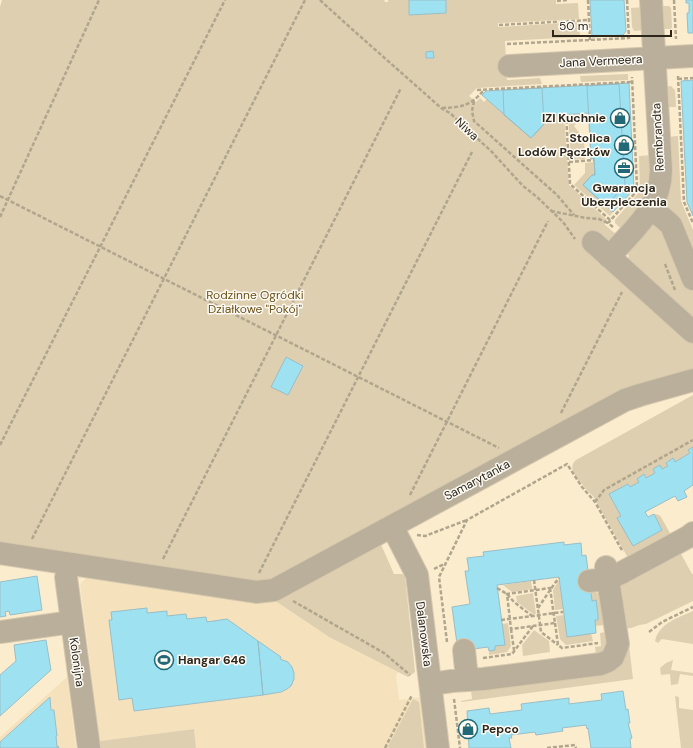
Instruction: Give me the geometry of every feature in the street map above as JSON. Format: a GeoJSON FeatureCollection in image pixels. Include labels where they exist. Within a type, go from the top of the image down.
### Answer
{"type":"FeatureCollection","features":[{"type":"Feature","properties":{"kind":"street","name":"Rembrandta"},"geometry":{"type":"LineString","coordinates":[[610,257],[650,209],[657,195],[661,176],[651,0]]}},
{"type":"Feature","properties":{"kind":"street","name":"Jana Vermeera"},"geometry":{"type":"LineString","coordinates":[[509,66],[654,58],[685,51]]}},
{"type":"Feature","properties":{"kind":"street"},"geometry":{"type":"LineString","coordinates":[[650,209],[671,225],[693,278]]}},
{"type":"Feature","properties":{"kind":"street"},"geometry":{"type":"LineString","coordinates":[[585,242],[610,257],[693,332]]}},
{"type":"Feature","properties":{"kind":"street","name":"Samarytanka"},"geometry":{"type":"LineString","coordinates":[[265,586],[392,526],[625,400],[693,380]]}},
{"type":"Feature","properties":{"kind":"street","name":"Dalanowska"},"geometry":{"type":"LineString","coordinates":[[392,526],[417,575],[419,686],[438,748]]}},
{"type":"Feature","properties":{"kind":"street"},"geometry":{"type":"LineString","coordinates":[[419,686],[459,680],[483,680],[601,664],[608,661],[613,657],[618,644],[601,576],[632,567],[693,533]]}},
{"type":"Feature","properties":{"kind":"street"},"geometry":{"type":"LineString","coordinates":[[0,553],[256,592],[265,586]]}},
{"type":"Feature","properties":{"kind":"street","name":"Kolonijna"},"geometry":{"type":"LineString","coordinates":[[66,577],[89,748]]}},
{"type":"Feature","properties":{"kind":"street"},"geometry":{"type":"LineString","coordinates":[[0,632],[72,622]]}},
{"type":"Feature","properties":{"kind":"street"},"geometry":{"type":"LineString","coordinates":[[456,647],[459,680]]}},
{"type":"Feature","properties":{"kind":"path"},"geometry":{"type":"LineString","coordinates":[[0,217],[99,0]]}},
{"type":"Feature","properties":{"kind":"path"},"geometry":{"type":"LineString","coordinates":[[0,445],[225,0]]}},
{"type":"Feature","properties":{"kind":"path"},"geometry":{"type":"LineString","coordinates":[[29,545],[305,0]]}},
{"type":"Feature","properties":{"kind":"path","name":"Niwa"},"geometry":{"type":"LineString","coordinates":[[320,0],[380,55],[392,63],[441,108],[450,113],[492,152],[522,186],[585,242]]}},
{"type":"Feature","properties":{"kind":"path"},"geometry":{"type":"LineString","coordinates":[[557,1],[567,0]]}},
{"type":"Feature","properties":{"kind":"path"},"geometry":{"type":"LineString","coordinates":[[588,0],[590,40]]}},
{"type":"Feature","properties":{"kind":"path"},"geometry":{"type":"LineString","coordinates":[[627,0],[630,45]]}},
{"type":"Feature","properties":{"kind":"path"},"geometry":{"type":"LineString","coordinates":[[674,0],[685,51]]}},
{"type":"Feature","properties":{"kind":"path"},"geometry":{"type":"LineString","coordinates":[[499,25],[589,20]]}},
{"type":"Feature","properties":{"kind":"path"},"geometry":{"type":"LineString","coordinates":[[508,44],[629,38]]}},
{"type":"Feature","properties":{"kind":"path"},"geometry":{"type":"LineString","coordinates":[[678,74],[684,202],[693,223]]}},
{"type":"Feature","properties":{"kind":"path"},"geometry":{"type":"LineString","coordinates":[[609,221],[635,193],[637,187],[632,76]]}},
{"type":"Feature","properties":{"kind":"path"},"geometry":{"type":"LineString","coordinates":[[678,79],[693,78]]}},
{"type":"Feature","properties":{"kind":"path"},"geometry":{"type":"LineString","coordinates":[[477,90],[632,82]]}},
{"type":"Feature","properties":{"kind":"path"},"geometry":{"type":"LineString","coordinates":[[160,565],[401,88]]}},
{"type":"Feature","properties":{"kind":"path"},"geometry":{"type":"LineString","coordinates":[[441,108],[463,106],[474,101],[485,89]]}},
{"type":"Feature","properties":{"kind":"path"},"geometry":{"type":"LineString","coordinates":[[474,101],[472,111],[474,120],[557,195],[574,215]]}},
{"type":"Feature","properties":{"kind":"path"},"geometry":{"type":"LineString","coordinates":[[566,114],[570,184],[609,221],[614,228]]}},
{"type":"Feature","properties":{"kind":"path"},"geometry":{"type":"LineString","coordinates":[[385,748],[419,686],[384,653],[265,586],[358,376],[472,152]]}},
{"type":"Feature","properties":{"kind":"path"},"geometry":{"type":"LineString","coordinates":[[569,162],[594,160]]}},
{"type":"Feature","properties":{"kind":"path"},"geometry":{"type":"LineString","coordinates":[[0,196],[501,448]]}},
{"type":"Feature","properties":{"kind":"path"},"geometry":{"type":"LineString","coordinates":[[551,211],[609,221]]}},
{"type":"Feature","properties":{"kind":"path"},"geometry":{"type":"LineString","coordinates":[[407,501],[548,221]]}},
{"type":"Feature","properties":{"kind":"path"},"geometry":{"type":"LineString","coordinates":[[560,414],[624,289]]}},
{"type":"Feature","properties":{"kind":"path"},"geometry":{"type":"LineString","coordinates":[[595,502],[604,490],[693,440]]}},
{"type":"Feature","properties":{"kind":"path"},"geometry":{"type":"LineString","coordinates":[[392,526],[413,535],[425,536],[467,520],[567,464],[582,487],[595,502],[632,567]]}},
{"type":"Feature","properties":{"kind":"path"},"geometry":{"type":"LineString","coordinates":[[456,647],[439,577],[467,520]]}},
{"type":"Feature","properties":{"kind":"path"},"geometry":{"type":"LineString","coordinates":[[538,608],[547,596],[550,588],[559,578]]}},
{"type":"Feature","properties":{"kind":"path"},"geometry":{"type":"LineString","coordinates":[[534,580],[541,632],[562,648],[593,644]]}},
{"type":"Feature","properties":{"kind":"path"},"geometry":{"type":"LineString","coordinates":[[497,588],[507,594],[514,602],[532,616]]}},
{"type":"Feature","properties":{"kind":"path"},"geometry":{"type":"LineString","coordinates":[[507,594],[550,588]]}},
{"type":"Feature","properties":{"kind":"path"},"geometry":{"type":"LineString","coordinates":[[550,588],[558,646]]}},
{"type":"Feature","properties":{"kind":"path"},"geometry":{"type":"LineString","coordinates":[[507,594],[514,651]]}},
{"type":"Feature","properties":{"kind":"path"},"geometry":{"type":"LineString","coordinates":[[649,632],[662,622],[693,607]]}},
{"type":"Feature","properties":{"kind":"path"},"geometry":{"type":"LineString","coordinates":[[501,620],[563,612]]}},
{"type":"Feature","properties":{"kind":"path"},"geometry":{"type":"LineString","coordinates":[[511,629],[555,623]]}},
{"type":"Feature","properties":{"kind":"path"},"geometry":{"type":"LineString","coordinates":[[489,657],[512,654],[534,626]]}},
{"type":"Feature","properties":{"kind":"path"},"geometry":{"type":"LineString","coordinates":[[459,680],[460,748]]}},
{"type":"Feature","properties":{"kind":"path"},"geometry":{"type":"LineString","coordinates":[[547,748],[575,745],[576,748]]}},
{"type":"Feature","properties":{"kind":"shaded area"},"geometry":{"type":"Polygon","coordinates":[[[89,575],[274,600],[329,637],[398,672],[396,676],[399,700],[421,697],[427,748],[196,748],[194,729],[100,741],[80,584],[89,575]]]}},
{"type":"Feature","properties":{"kind":"shaded area"},"geometry":{"type":"Polygon","coordinates":[[[67,677],[76,748],[0,748],[0,737],[67,677]]]}},
{"type":"Feature","properties":{"kind":"green space","name":"Rodzinne Ogródki Działkowe \"Pokój\""},"geometry":{"type":"Polygon","coordinates":[[[2,0],[384,0],[385,2],[388,2],[388,0],[409,0],[409,15],[446,13],[446,0],[556,0],[556,4],[578,3],[579,19],[498,23],[498,27],[579,22],[580,37],[505,41],[507,80],[540,78],[542,84],[477,88],[469,96],[476,102],[480,98],[484,102],[487,99],[531,138],[543,124],[543,116],[564,115],[569,185],[607,220],[605,225],[617,235],[612,239],[606,240],[693,342],[693,372],[267,584],[0,548],[0,7],[2,0]]]}},
{"type":"Feature","properties":{"kind":"green space"},"geometry":{"type":"Polygon","coordinates":[[[658,6],[669,6],[671,8],[671,29],[660,29],[658,6]]]}},
{"type":"Feature","properties":{"kind":"green space"},"geometry":{"type":"Polygon","coordinates":[[[644,7],[645,30],[634,31],[632,27],[631,8],[644,7]]]}},
{"type":"Feature","properties":{"kind":"green space"},"geometry":{"type":"Polygon","coordinates":[[[628,74],[628,80],[581,82],[580,76],[628,74]]]}},
{"type":"Feature","properties":{"kind":"green space"},"geometry":{"type":"Polygon","coordinates":[[[671,86],[675,90],[676,107],[664,107],[662,87],[671,86]]]}},
{"type":"Feature","properties":{"kind":"green space"},"geometry":{"type":"Polygon","coordinates":[[[568,114],[582,114],[582,118],[580,118],[574,126],[584,139],[585,159],[571,160],[568,114]]]}},
{"type":"Feature","properties":{"kind":"green space"},"geometry":{"type":"Polygon","coordinates":[[[678,136],[681,201],[693,230],[693,323],[629,260],[628,251],[634,241],[615,223],[615,220],[640,191],[639,156],[652,155],[666,137],[678,136]]]}},
{"type":"Feature","properties":{"kind":"green space"},"geometry":{"type":"Polygon","coordinates":[[[594,162],[595,175],[592,175],[583,185],[613,212],[610,216],[574,185],[585,173],[585,163],[594,162]]]}},
{"type":"Feature","properties":{"kind":"green space"},"geometry":{"type":"Polygon","coordinates":[[[693,395],[693,447],[688,450],[690,453],[675,462],[673,459],[666,462],[668,466],[662,469],[660,466],[653,469],[655,473],[646,478],[644,474],[637,479],[639,482],[630,487],[628,484],[609,494],[621,516],[618,518],[633,546],[662,530],[654,514],[661,517],[671,535],[628,558],[593,496],[580,481],[579,482],[573,471],[573,465],[576,460],[693,395]]]}},
{"type":"Feature","properties":{"kind":"green space"},"geometry":{"type":"Polygon","coordinates":[[[379,540],[394,574],[402,574],[405,576],[415,672],[408,677],[329,637],[274,600],[379,540]]]}},
{"type":"Feature","properties":{"kind":"green space"},"geometry":{"type":"Polygon","coordinates":[[[680,552],[693,574],[693,601],[646,624],[627,628],[633,679],[461,702],[472,699],[471,690],[603,670],[617,586],[680,552]]]}},
{"type":"Feature","properties":{"kind":"green space"},"geometry":{"type":"Polygon","coordinates":[[[559,580],[563,609],[555,610],[553,590],[559,580]]]}},
{"type":"Feature","properties":{"kind":"green space"},"geometry":{"type":"Polygon","coordinates":[[[531,581],[532,589],[512,592],[503,585],[531,581]]]}},
{"type":"Feature","properties":{"kind":"green space"},"geometry":{"type":"Polygon","coordinates":[[[591,592],[596,592],[600,595],[605,625],[595,626],[595,600],[592,601],[591,592]]]}},
{"type":"Feature","properties":{"kind":"green space"},"geometry":{"type":"Polygon","coordinates":[[[533,593],[536,614],[533,614],[517,602],[516,596],[533,593]]]}},
{"type":"Feature","properties":{"kind":"green space"},"geometry":{"type":"Polygon","coordinates":[[[693,611],[693,644],[662,639],[658,643],[655,641],[657,635],[665,625],[693,611]]]}},
{"type":"Feature","properties":{"kind":"green space"},"geometry":{"type":"Polygon","coordinates":[[[564,615],[567,637],[591,633],[593,641],[566,645],[560,639],[556,616],[564,615]]]}},
{"type":"Feature","properties":{"kind":"green space"},"geometry":{"type":"Polygon","coordinates":[[[508,623],[511,646],[507,652],[489,655],[489,651],[495,650],[502,624],[508,623]]]}},
{"type":"Feature","properties":{"kind":"green space"},"geometry":{"type":"Polygon","coordinates":[[[534,630],[549,641],[550,652],[523,656],[522,645],[534,630]]]}},
{"type":"Feature","properties":{"kind":"green space"},"geometry":{"type":"Polygon","coordinates":[[[605,632],[608,646],[606,650],[596,655],[595,647],[601,646],[600,633],[605,632]]]}},
{"type":"Feature","properties":{"kind":"green space"},"geometry":{"type":"Polygon","coordinates":[[[673,660],[671,670],[693,673],[693,676],[680,674],[678,684],[671,685],[670,674],[661,675],[660,668],[673,660]]]}},
{"type":"Feature","properties":{"kind":"green space"},"geometry":{"type":"Polygon","coordinates":[[[675,696],[679,697],[679,708],[693,710],[693,748],[681,748],[675,696]]]}},
{"type":"Feature","properties":{"kind":"green space"},"geometry":{"type":"Polygon","coordinates":[[[413,699],[419,702],[424,748],[387,748],[413,699]]]}},
{"type":"Feature","properties":{"kind":"green space"},"geometry":{"type":"Polygon","coordinates":[[[194,729],[196,748],[101,748],[100,741],[194,729]]]}},
{"type":"Feature","properties":{"kind":"building"},"geometry":{"type":"Polygon","coordinates":[[[409,0],[446,0],[446,13],[409,15],[409,0]]]}},
{"type":"Feature","properties":{"kind":"building"},"geometry":{"type":"Polygon","coordinates":[[[590,0],[624,0],[626,31],[623,35],[592,37],[590,0]]]}},
{"type":"Feature","properties":{"kind":"building"},"geometry":{"type":"Polygon","coordinates":[[[686,0],[693,0],[693,33],[688,33],[687,13],[689,13],[689,3],[686,3],[686,0]]]}},
{"type":"Feature","properties":{"kind":"building"},"geometry":{"type":"Polygon","coordinates":[[[433,51],[434,58],[426,58],[426,52],[433,51]]]}},
{"type":"Feature","properties":{"kind":"building"},"geometry":{"type":"Polygon","coordinates":[[[693,80],[693,216],[687,202],[681,81],[693,80]]]}},
{"type":"Feature","properties":{"kind":"building"},"geometry":{"type":"Polygon","coordinates":[[[629,83],[634,189],[613,212],[583,185],[592,175],[595,175],[594,158],[591,159],[589,113],[543,116],[544,124],[531,138],[482,95],[486,91],[629,83]]]}},
{"type":"Feature","properties":{"kind":"building"},"geometry":{"type":"Polygon","coordinates":[[[619,84],[625,185],[606,206],[583,185],[592,175],[595,175],[594,158],[591,159],[587,86],[619,84]]]}},
{"type":"Feature","properties":{"kind":"building"},"geometry":{"type":"Polygon","coordinates":[[[542,88],[544,124],[531,138],[504,115],[503,90],[542,88]]]}},
{"type":"Feature","properties":{"kind":"building"},"geometry":{"type":"Polygon","coordinates":[[[286,357],[303,366],[288,395],[271,387],[286,357]]]}},
{"type":"Feature","properties":{"kind":"building"},"geometry":{"type":"Polygon","coordinates":[[[693,447],[693,485],[684,491],[687,497],[678,501],[675,496],[645,512],[648,517],[654,514],[662,530],[633,546],[617,518],[621,516],[609,494],[628,484],[630,487],[639,482],[637,479],[644,474],[646,478],[655,473],[653,469],[660,465],[662,469],[668,466],[666,463],[673,458],[675,462],[690,453],[688,450],[693,447]]]}},
{"type":"Feature","properties":{"kind":"building"},"geometry":{"type":"Polygon","coordinates":[[[564,542],[564,545],[581,543],[582,556],[586,555],[592,601],[596,600],[598,615],[598,620],[595,620],[596,633],[567,637],[559,577],[497,585],[505,645],[495,646],[495,650],[489,651],[488,647],[458,651],[452,607],[470,604],[465,571],[469,571],[467,558],[484,556],[483,552],[564,542]]]}},
{"type":"Feature","properties":{"kind":"building"},"geometry":{"type":"Polygon","coordinates":[[[37,576],[42,610],[10,615],[9,611],[5,612],[6,616],[0,617],[0,582],[37,576]]]}},
{"type":"Feature","properties":{"kind":"building"},"geometry":{"type":"Polygon","coordinates":[[[147,608],[147,613],[167,611],[167,616],[186,614],[187,619],[206,617],[207,622],[227,619],[258,641],[263,695],[134,711],[132,698],[119,700],[109,620],[112,620],[111,612],[147,608]]]}},
{"type":"Feature","properties":{"kind":"building"},"geometry":{"type":"Polygon","coordinates":[[[46,640],[51,670],[0,716],[0,675],[16,661],[14,645],[46,640]]]}},
{"type":"Feature","properties":{"kind":"building"},"geometry":{"type":"Polygon","coordinates":[[[258,641],[281,657],[280,659],[288,662],[292,667],[294,679],[291,686],[287,689],[281,692],[263,695],[258,641]]]}},
{"type":"Feature","properties":{"kind":"building"},"geometry":{"type":"Polygon","coordinates":[[[623,691],[630,723],[628,723],[632,738],[630,739],[631,748],[591,748],[588,728],[587,729],[586,725],[562,728],[563,731],[536,735],[535,732],[511,735],[512,738],[509,738],[511,748],[469,748],[467,711],[489,708],[490,714],[522,710],[521,704],[569,698],[569,704],[602,700],[601,694],[623,691]]]}},
{"type":"Feature","properties":{"kind":"building"},"geometry":{"type":"Polygon","coordinates":[[[50,697],[51,710],[54,710],[57,747],[58,746],[59,748],[0,748],[0,742],[50,697]]]}},
{"type":"Feature","properties":{"kind":"place","name":"IZI Kuchnie"},"geometry":{"type":"Point","coordinates":[620,118]}},
{"type":"Feature","properties":{"kind":"place","name":"Stolica Lodów Pączków"},"geometry":{"type":"Point","coordinates":[624,145]}},
{"type":"Feature","properties":{"kind":"place","name":"Gwarancja Ubezpieczenia"},"geometry":{"type":"Point","coordinates":[624,168]}},
{"type":"Feature","properties":{"kind":"place","name":"Hangar 646"},"geometry":{"type":"Point","coordinates":[164,660]}},
{"type":"Feature","properties":{"kind":"place","name":"Pepco"},"geometry":{"type":"Point","coordinates":[468,729]}}]}
